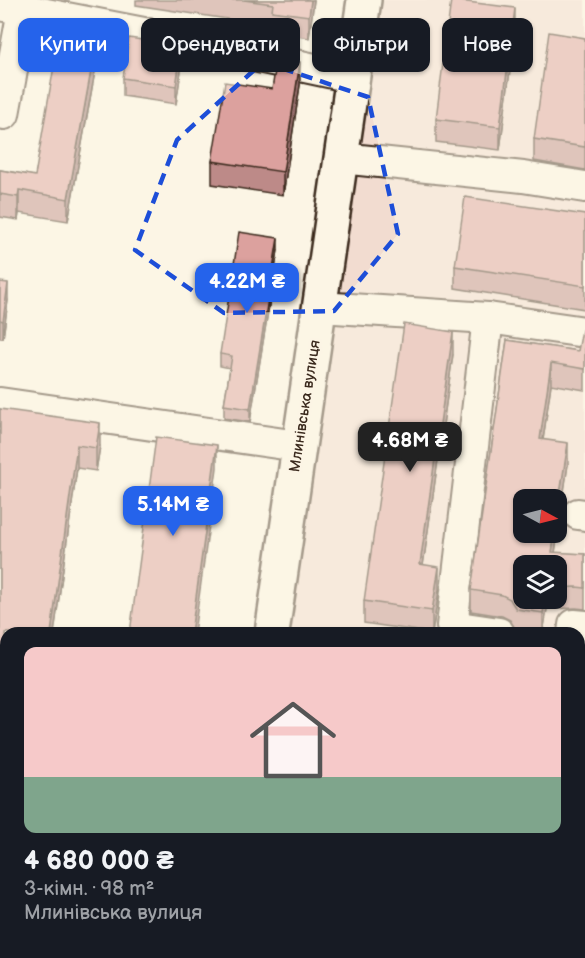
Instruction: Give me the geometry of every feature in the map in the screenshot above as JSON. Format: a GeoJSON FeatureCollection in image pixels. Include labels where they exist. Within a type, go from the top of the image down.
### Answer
{"type":"FeatureCollection","features":[{"type":"Feature","properties":{"kind":"main road","name":"Млинівська вулиця"},"geometry":{"type":"LineString","coordinates":[[273,627],[364,0]]}},
{"type":"Feature","properties":{"kind":"street"},"geometry":{"type":"LineString","coordinates":[[0,113],[4,114],[11,7],[352,77]]}},
{"type":"Feature","properties":{"kind":"street"},"geometry":{"type":"LineString","coordinates":[[341,158],[523,177],[585,187]]}},
{"type":"Feature","properties":{"kind":"street"},"geometry":{"type":"LineString","coordinates":[[320,307],[488,318],[585,332]]}},
{"type":"Feature","properties":{"kind":"street"},"geometry":{"type":"LineString","coordinates":[[459,627],[452,626],[488,318]]}},
{"type":"Feature","properties":{"kind":"street"},"geometry":{"type":"LineString","coordinates":[[0,403],[298,446]]}},
{"type":"Feature","properties":{"kind":"highlighted area"},"geometry":{"type":"Polygon","coordinates":[[[263,62],[368,97],[398,234],[334,311],[224,313],[135,250],[177,140],[263,62]]]}},
{"type":"Feature","properties":{"kind":"shaded area"},"geometry":{"type":"Polygon","coordinates":[[[364,0],[585,0],[585,627],[273,627],[354,72],[430,72],[430,18],[361,18],[364,0]]]}},
{"type":"Feature","properties":{"kind":"building"},"geometry":{"type":"Polygon","coordinates":[[[244,0],[311,0],[309,16],[272,11],[273,4],[244,0]]]}},
{"type":"Feature","properties":{"kind":"building"},"geometry":{"type":"Polygon","coordinates":[[[451,0],[515,8],[514,18],[449,18],[451,0]]]}},
{"type":"Feature","properties":{"kind":"building"},"geometry":{"type":"Polygon","coordinates":[[[549,32],[585,38],[585,147],[534,139],[549,32]]]}},
{"type":"Feature","properties":{"kind":"building"},"geometry":{"type":"Polygon","coordinates":[[[129,38],[141,40],[141,72],[178,72],[176,86],[123,78],[124,72],[129,72],[129,38]]]}},
{"type":"Feature","properties":{"kind":"building"},"geometry":{"type":"Polygon","coordinates":[[[442,71],[507,72],[500,127],[436,119],[442,71]]]}},
{"type":"Feature","properties":{"kind":"building"},"geometry":{"type":"Polygon","coordinates":[[[53,72],[91,72],[68,199],[19,190],[18,197],[0,194],[0,170],[35,176],[53,72]]]}},
{"type":"Feature","properties":{"kind":"building"},"geometry":{"type":"Polygon","coordinates":[[[275,72],[298,72],[283,172],[212,161],[225,82],[272,89],[275,72]]]}},
{"type":"Feature","properties":{"kind":"building"},"geometry":{"type":"Polygon","coordinates":[[[465,197],[585,215],[585,286],[455,266],[465,197]]]}},
{"type":"Feature","properties":{"kind":"building"},"geometry":{"type":"Polygon","coordinates":[[[239,232],[278,238],[250,409],[224,405],[232,356],[220,354],[239,232]]]}},
{"type":"Feature","properties":{"kind":"building"},"geometry":{"type":"Polygon","coordinates":[[[0,282],[8,283],[3,321],[0,320],[0,282]]]}},
{"type":"Feature","properties":{"kind":"building"},"geometry":{"type":"Polygon","coordinates":[[[404,324],[453,332],[420,564],[439,567],[432,611],[364,601],[404,324]]]}},
{"type":"Feature","properties":{"kind":"building"},"geometry":{"type":"Polygon","coordinates":[[[582,330],[585,330],[585,369],[551,363],[540,439],[568,443],[561,489],[513,489],[513,543],[553,543],[552,552],[585,554],[585,588],[567,587],[567,555],[513,555],[513,604],[510,599],[502,595],[471,590],[507,340],[578,351],[582,330]]]}},
{"type":"Feature","properties":{"kind":"building"},"geometry":{"type":"Polygon","coordinates":[[[0,409],[100,423],[96,448],[77,445],[52,627],[0,627],[0,409]]]}},
{"type":"Feature","properties":{"kind":"building"},"geometry":{"type":"Polygon","coordinates":[[[156,437],[217,445],[192,627],[131,627],[156,437]]]}},
{"type":"Feature","properties":{"kind":"building"},"geometry":{"type":"Polygon","coordinates":[[[516,609],[544,609],[543,613],[516,609]]]}}]}
